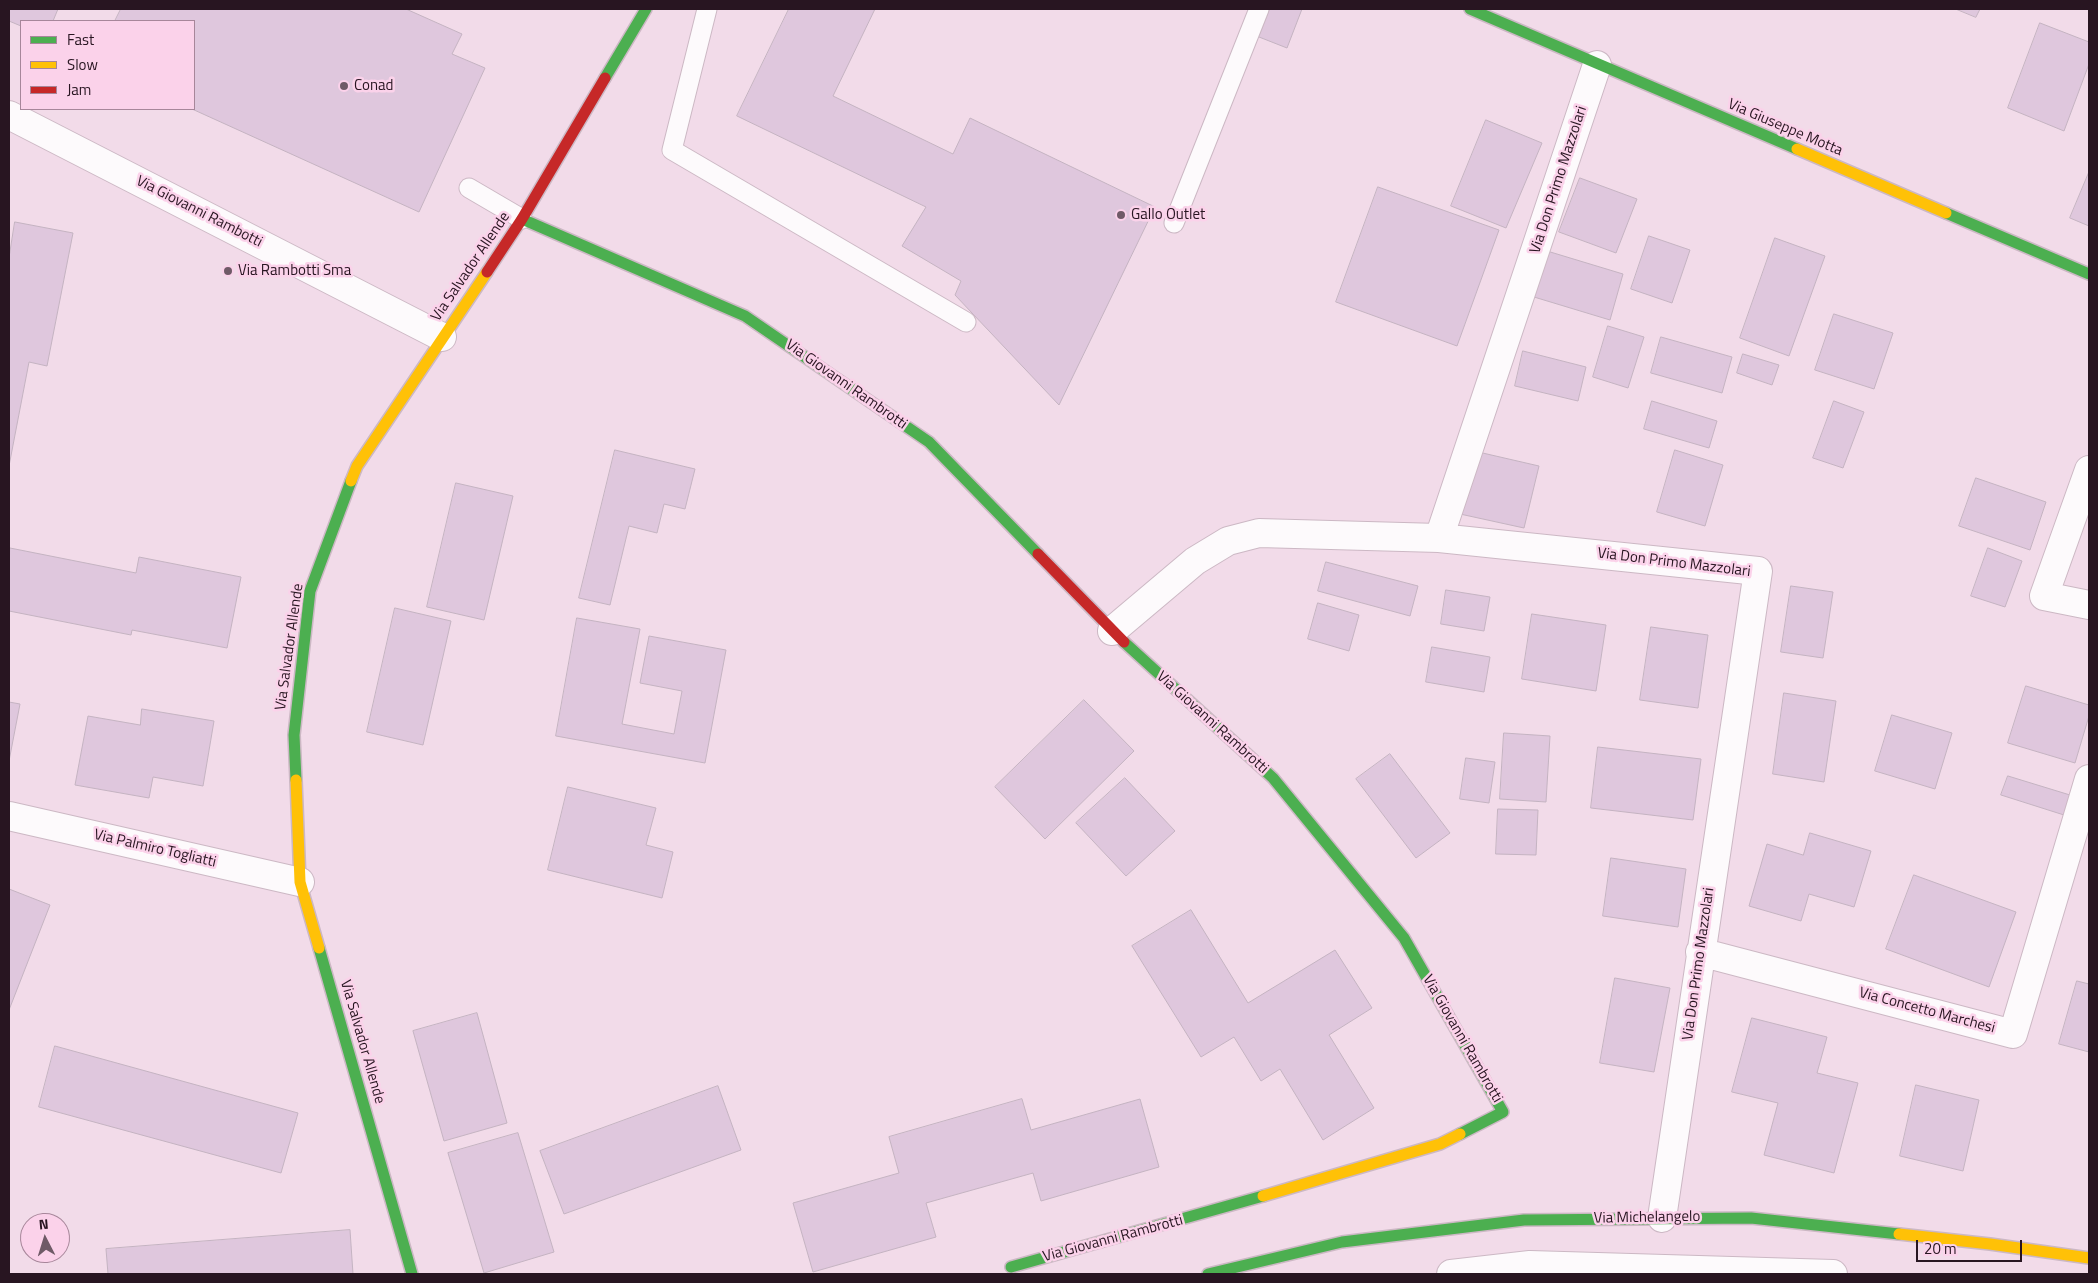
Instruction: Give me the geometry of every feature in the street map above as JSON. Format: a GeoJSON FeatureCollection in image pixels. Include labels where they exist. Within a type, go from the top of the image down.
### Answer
{"type":"FeatureCollection","features":[{"type":"Feature","properties":{"kind":"street","name":"Via Salvador Allende"},"geometry":{"type":"LineString","coordinates":[[412,1274],[300,882],[294,734],[310,591],[357,466],[522,219],[646,9]]}},
{"type":"Feature","properties":{"kind":"street","name":"Via Giuseppe Motta"},"geometry":{"type":"LineString","coordinates":[[1470,9],[2089,274]]}},
{"type":"Feature","properties":{"kind":"street","name":"Via Don Primo Mazzolari"},"geometry":{"type":"LineString","coordinates":[[1597,65],[1439,538],[1758,572],[1700,952],[1662,1218]]}},
{"type":"Feature","properties":{"kind":"street","name":"Via Giovanni Rambotti"},"geometry":{"type":"LineString","coordinates":[[9,115],[442,337]]}},
{"type":"Feature","properties":{"kind":"street","name":"Via Giovanni Rambrotti"},"geometry":{"type":"LineString","coordinates":[[522,219],[745,316],[929,442],[1112,632],[1273,778],[1404,938],[1503,1112],[1440,1144],[1190,1218],[1011,1267]]}},
{"type":"Feature","properties":{"kind":"street"},"geometry":{"type":"LineString","coordinates":[[2089,470],[2044,596],[2089,605]]}},
{"type":"Feature","properties":{"kind":"street"},"geometry":{"type":"LineString","coordinates":[[1112,632],[1195,561],[1228,540],[1259,532],[1439,538]]}},
{"type":"Feature","properties":{"kind":"street","name":"Via Concetto Marchesi"},"geometry":{"type":"LineString","coordinates":[[1700,952],[2012,1034],[2089,779]]}},
{"type":"Feature","properties":{"kind":"street","name":"Via Palmiro Togliatti"},"geometry":{"type":"LineString","coordinates":[[9,816],[300,882]]}},
{"type":"Feature","properties":{"kind":"street","name":"Via Michelangelo"},"geometry":{"type":"LineString","coordinates":[[1208,1274],[1342,1242],[1524,1220],[1751,1218],[1990,1244],[2089,1258]]}},
{"type":"Feature","properties":{"kind":"street"},"geometry":{"type":"LineString","coordinates":[[1451,1274],[1530,1265],[1834,1274]]}},
{"type":"Feature","properties":{"kind":"lane"},"geometry":{"type":"LineString","coordinates":[[707,9],[672,150],[966,322]]}},
{"type":"Feature","properties":{"kind":"lane"},"geometry":{"type":"LineString","coordinates":[[1174,223],[1259,9]]}},
{"type":"Feature","properties":{"kind":"lane"},"geometry":{"type":"LineString","coordinates":[[469,188],[522,219]]}},
{"type":"Feature","properties":{"kind":"building"},"geometry":{"type":"Polygon","coordinates":[[[9,9],[58,9],[53,20],[20,20],[20,26],[9,21],[9,9]]]}},
{"type":"Feature","properties":{"kind":"building"},"geometry":{"type":"Polygon","coordinates":[[[121,9],[406,9],[462,34],[452,54],[485,68],[419,212],[194,110],[195,20],[116,20],[121,9]]]}},
{"type":"Feature","properties":{"kind":"building"},"geometry":{"type":"Polygon","coordinates":[[[789,9],[875,9],[833,96],[953,154],[970,118],[1155,207],[1059,405],[955,295],[961,281],[902,246],[926,207],[737,116],[789,9]]]}},
{"type":"Feature","properties":{"kind":"building"},"geometry":{"type":"Polygon","coordinates":[[[1270,9],[1302,9],[1287,48],[1259,37],[1270,9]]]}},
{"type":"Feature","properties":{"kind":"building"},"geometry":{"type":"Polygon","coordinates":[[[1956,9],[1980,9],[1976,17],[1956,9]]]}},
{"type":"Feature","properties":{"kind":"building"},"geometry":{"type":"Polygon","coordinates":[[[2040,23],[2089,42],[2089,64],[2064,131],[2008,108],[2040,23]]]}},
{"type":"Feature","properties":{"kind":"building"},"geometry":{"type":"Polygon","coordinates":[[[1486,120],[1542,143],[1506,228],[1451,206],[1486,120]]]}},
{"type":"Feature","properties":{"kind":"building"},"geometry":{"type":"Polygon","coordinates":[[[2089,172],[2089,226],[2070,218],[2089,172]]]}},
{"type":"Feature","properties":{"kind":"building"},"geometry":{"type":"Polygon","coordinates":[[[1580,178],[1637,199],[1616,253],[1559,232],[1580,178]]]}},
{"type":"Feature","properties":{"kind":"building"},"geometry":{"type":"Polygon","coordinates":[[[1378,187],[1499,230],[1457,346],[1336,302],[1378,187]]]}},
{"type":"Feature","properties":{"kind":"building"},"geometry":{"type":"Polygon","coordinates":[[[15,222],[73,233],[47,366],[29,362],[9,466],[9,258],[15,222]]]}},
{"type":"Feature","properties":{"kind":"building"},"geometry":{"type":"Polygon","coordinates":[[[1649,236],[1690,250],[1672,303],[1631,289],[1649,236]]]}},
{"type":"Feature","properties":{"kind":"building"},"geometry":{"type":"Polygon","coordinates":[[[1775,238],[1825,256],[1789,356],[1740,338],[1775,238]]]}},
{"type":"Feature","properties":{"kind":"building"},"geometry":{"type":"Polygon","coordinates":[[[1547,251],[1623,274],[1610,320],[1534,297],[1547,251]]]}},
{"type":"Feature","properties":{"kind":"building"},"geometry":{"type":"Polygon","coordinates":[[[1834,314],[1893,333],[1874,389],[1815,370],[1834,314]]]}},
{"type":"Feature","properties":{"kind":"building"},"geometry":{"type":"Polygon","coordinates":[[[1608,326],[1644,337],[1628,388],[1593,377],[1608,326]]]}},
{"type":"Feature","properties":{"kind":"building"},"geometry":{"type":"Polygon","coordinates":[[[1661,337],[1732,357],[1722,393],[1651,373],[1661,337]]]}},
{"type":"Feature","properties":{"kind":"building"},"geometry":{"type":"Polygon","coordinates":[[[1523,351],[1586,367],[1578,401],[1515,386],[1523,351]]]}},
{"type":"Feature","properties":{"kind":"building"},"geometry":{"type":"Polygon","coordinates":[[[1743,354],[1779,365],[1772,385],[1737,373],[1743,354]]]}},
{"type":"Feature","properties":{"kind":"building"},"geometry":{"type":"Polygon","coordinates":[[[1652,401],[1717,421],[1709,448],[1644,429],[1652,401]]]}},
{"type":"Feature","properties":{"kind":"building"},"geometry":{"type":"Polygon","coordinates":[[[1834,401],[1864,412],[1843,468],[1813,458],[1834,401]]]}},
{"type":"Feature","properties":{"kind":"building"},"geometry":{"type":"Polygon","coordinates":[[[615,450],[695,469],[685,509],[664,504],[657,533],[629,526],[610,605],[579,598],[615,450]]]}},
{"type":"Feature","properties":{"kind":"building"},"geometry":{"type":"Polygon","coordinates":[[[1675,450],[1723,465],[1705,526],[1657,512],[1675,450]]]}},
{"type":"Feature","properties":{"kind":"building"},"geometry":{"type":"Polygon","coordinates":[[[1474,451],[1539,466],[1524,528],[1460,514],[1474,451]]]}},
{"type":"Feature","properties":{"kind":"building"},"geometry":{"type":"Polygon","coordinates":[[[1976,478],[2046,502],[2030,550],[1959,526],[1976,478]]]}},
{"type":"Feature","properties":{"kind":"building"},"geometry":{"type":"Polygon","coordinates":[[[456,483],[513,496],[484,620],[427,607],[456,483]]]}},
{"type":"Feature","properties":{"kind":"building"},"geometry":{"type":"Polygon","coordinates":[[[10,548],[136,573],[139,557],[241,577],[227,648],[132,630],[131,635],[9,611],[10,548]]]}},
{"type":"Feature","properties":{"kind":"building"},"geometry":{"type":"Polygon","coordinates":[[[1988,548],[2022,561],[2005,607],[1971,596],[1988,548]]]}},
{"type":"Feature","properties":{"kind":"building"},"geometry":{"type":"Polygon","coordinates":[[[1326,562],[1418,586],[1410,616],[1318,591],[1326,562]]]}},
{"type":"Feature","properties":{"kind":"building"},"geometry":{"type":"Polygon","coordinates":[[[1791,586],[1833,592],[1823,658],[1781,652],[1791,586]]]}},
{"type":"Feature","properties":{"kind":"building"},"geometry":{"type":"Polygon","coordinates":[[[1446,590],[1490,597],[1484,631],[1441,624],[1446,590]]]}},
{"type":"Feature","properties":{"kind":"building"},"geometry":{"type":"Polygon","coordinates":[[[1318,603],[1359,615],[1349,651],[1308,639],[1318,603]]]}},
{"type":"Feature","properties":{"kind":"building"},"geometry":{"type":"Polygon","coordinates":[[[395,608],[451,621],[423,745],[367,732],[395,608]]]}},
{"type":"Feature","properties":{"kind":"building"},"geometry":{"type":"Polygon","coordinates":[[[1532,614],[1606,625],[1596,691],[1522,679],[1532,614]]]}},
{"type":"Feature","properties":{"kind":"building"},"geometry":{"type":"Polygon","coordinates":[[[577,618],[640,629],[622,724],[674,734],[682,691],[640,683],[649,636],[726,650],[705,763],[556,736],[577,618]]]}},
{"type":"Feature","properties":{"kind":"building"},"geometry":{"type":"Polygon","coordinates":[[[1651,627],[1708,635],[1698,708],[1640,700],[1651,627]]]}},
{"type":"Feature","properties":{"kind":"building"},"geometry":{"type":"Polygon","coordinates":[[[1432,647],[1490,657],[1484,692],[1426,682],[1432,647]]]}},
{"type":"Feature","properties":{"kind":"building"},"geometry":{"type":"Polygon","coordinates":[[[2026,686],[2089,705],[2089,716],[2075,763],[2008,743],[2026,686]]]}},
{"type":"Feature","properties":{"kind":"building"},"geometry":{"type":"Polygon","coordinates":[[[1784,693],[1836,701],[1824,782],[1773,774],[1784,693]]]}},
{"type":"Feature","properties":{"kind":"building"},"geometry":{"type":"Polygon","coordinates":[[[1084,700],[1134,751],[1045,839],[995,787],[1084,700]]]}},
{"type":"Feature","properties":{"kind":"building"},"geometry":{"type":"Polygon","coordinates":[[[9,702],[20,704],[9,761],[9,702]]]}},
{"type":"Feature","properties":{"kind":"building"},"geometry":{"type":"Polygon","coordinates":[[[142,709],[214,721],[203,786],[153,777],[149,798],[75,785],[88,716],[140,725],[142,709]]]}},
{"type":"Feature","properties":{"kind":"building"},"geometry":{"type":"Polygon","coordinates":[[[1892,715],[1952,733],[1935,789],[1875,771],[1892,715]]]}},
{"type":"Feature","properties":{"kind":"building"},"geometry":{"type":"Polygon","coordinates":[[[1504,733],[1550,736],[1546,802],[1500,799],[1504,733]]]}},
{"type":"Feature","properties":{"kind":"building"},"geometry":{"type":"Polygon","coordinates":[[[1598,747],[1701,759],[1693,820],[1591,808],[1598,747]]]}},
{"type":"Feature","properties":{"kind":"building"},"geometry":{"type":"Polygon","coordinates":[[[1390,754],[1450,833],[1416,858],[1356,779],[1390,754]]]}},
{"type":"Feature","properties":{"kind":"building"},"geometry":{"type":"Polygon","coordinates":[[[1466,758],[1495,762],[1489,803],[1460,799],[1466,758]]]}},
{"type":"Feature","properties":{"kind":"building"},"geometry":{"type":"Polygon","coordinates":[[[2008,776],[2070,795],[2064,815],[2001,795],[2008,776]]]}},
{"type":"Feature","properties":{"kind":"building"},"geometry":{"type":"Polygon","coordinates":[[[1125,778],[1175,831],[1126,876],[1076,823],[1125,778]]]}},
{"type":"Feature","properties":{"kind":"building"},"geometry":{"type":"Polygon","coordinates":[[[568,787],[656,808],[646,845],[673,852],[662,898],[548,870],[568,787]]]}},
{"type":"Feature","properties":{"kind":"building"},"geometry":{"type":"Polygon","coordinates":[[[1498,809],[1538,810],[1536,855],[1496,854],[1498,809]]]}},
{"type":"Feature","properties":{"kind":"building"},"geometry":{"type":"Polygon","coordinates":[[[1810,833],[1871,851],[1854,907],[1809,894],[1801,921],[1749,906],[1767,844],[1803,855],[1810,833]]]}},
{"type":"Feature","properties":{"kind":"building"},"geometry":{"type":"Polygon","coordinates":[[[1611,858],[1686,869],[1678,927],[1603,916],[1611,858]]]}},
{"type":"Feature","properties":{"kind":"building"},"geometry":{"type":"Polygon","coordinates":[[[1914,875],[2016,912],[1989,987],[1886,949],[1914,875]]]}},
{"type":"Feature","properties":{"kind":"building"},"geometry":{"type":"Polygon","coordinates":[[[9,889],[50,905],[9,1010],[9,889]]]}},
{"type":"Feature","properties":{"kind":"building"},"geometry":{"type":"Polygon","coordinates":[[[1191,910],[1248,1003],[1335,950],[1372,1008],[1329,1035],[1374,1108],[1323,1140],[1280,1069],[1261,1081],[1234,1037],[1201,1057],[1132,946],[1191,910]]]}},
{"type":"Feature","properties":{"kind":"building"},"geometry":{"type":"Polygon","coordinates":[[[1615,978],[1670,988],[1654,1072],[1600,1063],[1615,978]]]}},
{"type":"Feature","properties":{"kind":"building"},"geometry":{"type":"Polygon","coordinates":[[[2077,981],[2089,984],[2089,1052],[2059,1044],[2077,981]]]}},
{"type":"Feature","properties":{"kind":"building"},"geometry":{"type":"Polygon","coordinates":[[[477,1013],[507,1123],[444,1141],[413,1031],[477,1013]]]}},
{"type":"Feature","properties":{"kind":"building"},"geometry":{"type":"Polygon","coordinates":[[[1752,1018],[1827,1037],[1817,1073],[1858,1083],[1834,1173],[1764,1155],[1778,1103],[1732,1092],[1752,1018]]]}},
{"type":"Feature","properties":{"kind":"building"},"geometry":{"type":"Polygon","coordinates":[[[55,1046],[298,1113],[281,1173],[39,1107],[55,1046]]]}},
{"type":"Feature","properties":{"kind":"building"},"geometry":{"type":"Polygon","coordinates":[[[1916,1085],[1979,1100],[1963,1171],[1900,1156],[1916,1085]]]}},
{"type":"Feature","properties":{"kind":"building"},"geometry":{"type":"Polygon","coordinates":[[[718,1086],[741,1150],[564,1214],[540,1151],[718,1086]]]}},
{"type":"Feature","properties":{"kind":"building"},"geometry":{"type":"Polygon","coordinates":[[[1022,1099],[1031,1130],[1140,1099],[1159,1167],[1041,1201],[1033,1173],[926,1203],[936,1237],[813,1272],[793,1203],[899,1173],[889,1137],[1022,1099]]]}},
{"type":"Feature","properties":{"kind":"building"},"geometry":{"type":"Polygon","coordinates":[[[518,1133],[554,1252],[484,1273],[448,1153],[518,1133]]]}},
{"type":"Feature","properties":{"kind":"building"},"geometry":{"type":"Polygon","coordinates":[[[350,1230],[353,1274],[108,1274],[106,1249],[350,1230]]]}},
{"type":"Feature","properties":{"kind":"traffic: fast"},"geometry":{"type":"LineString","coordinates":[[605,78],[646,9]]}},
{"type":"Feature","properties":{"kind":"traffic: fast"},"geometry":{"type":"LineString","coordinates":[[1470,9],[1797,149]]}},
{"type":"Feature","properties":{"kind":"traffic: fast"},"geometry":{"type":"LineString","coordinates":[[1946,213],[2089,274]]}},
{"type":"Feature","properties":{"kind":"traffic: fast"},"geometry":{"type":"LineString","coordinates":[[522,219],[745,316],[929,442],[1038,554]]}},
{"type":"Feature","properties":{"kind":"traffic: fast"},"geometry":{"type":"LineString","coordinates":[[296,780],[294,735],[310,591],[351,481]]}},
{"type":"Feature","properties":{"kind":"traffic: fast"},"geometry":{"type":"LineString","coordinates":[[1124,642],[1273,778],[1404,938],[1503,1112],[1460,1134]]}},
{"type":"Feature","properties":{"kind":"traffic: fast"},"geometry":{"type":"LineString","coordinates":[[319,948],[412,1274]]}},
{"type":"Feature","properties":{"kind":"traffic: fast"},"geometry":{"type":"LineString","coordinates":[[1011,1267],[1263,1196]]}},
{"type":"Feature","properties":{"kind":"traffic: fast"},"geometry":{"type":"LineString","coordinates":[[1208,1274],[1342,1242],[1524,1220],[1751,1218],[1899,1234]]}},
{"type":"Feature","properties":{"kind":"traffic: slow"},"geometry":{"type":"LineString","coordinates":[[1797,149],[1946,213]]}},
{"type":"Feature","properties":{"kind":"traffic: slow"},"geometry":{"type":"LineString","coordinates":[[351,481],[357,466],[487,272]]}},
{"type":"Feature","properties":{"kind":"traffic: slow"},"geometry":{"type":"LineString","coordinates":[[296,780],[300,882],[319,948]]}},
{"type":"Feature","properties":{"kind":"traffic: slow"},"geometry":{"type":"LineString","coordinates":[[1263,1196],[1440,1144],[1460,1134]]}},
{"type":"Feature","properties":{"kind":"traffic: slow"},"geometry":{"type":"LineString","coordinates":[[1899,1234],[2089,1258]]}},
{"type":"Feature","properties":{"kind":"traffic: jam"},"geometry":{"type":"LineString","coordinates":[[487,272],[522,219],[605,78]]}},
{"type":"Feature","properties":{"kind":"traffic: jam"},"geometry":{"type":"LineString","coordinates":[[1038,554],[1124,642]]}},
{"type":"Feature","properties":{"kind":"place","name":"Conad"},"geometry":{"type":"Point","coordinates":[344,86]}},
{"type":"Feature","properties":{"kind":"place","name":"Gallo Outlet"},"geometry":{"type":"Point","coordinates":[1121,215]}},
{"type":"Feature","properties":{"kind":"place","name":"Via Rambotti Sma"},"geometry":{"type":"Point","coordinates":[228,271]}}]}
